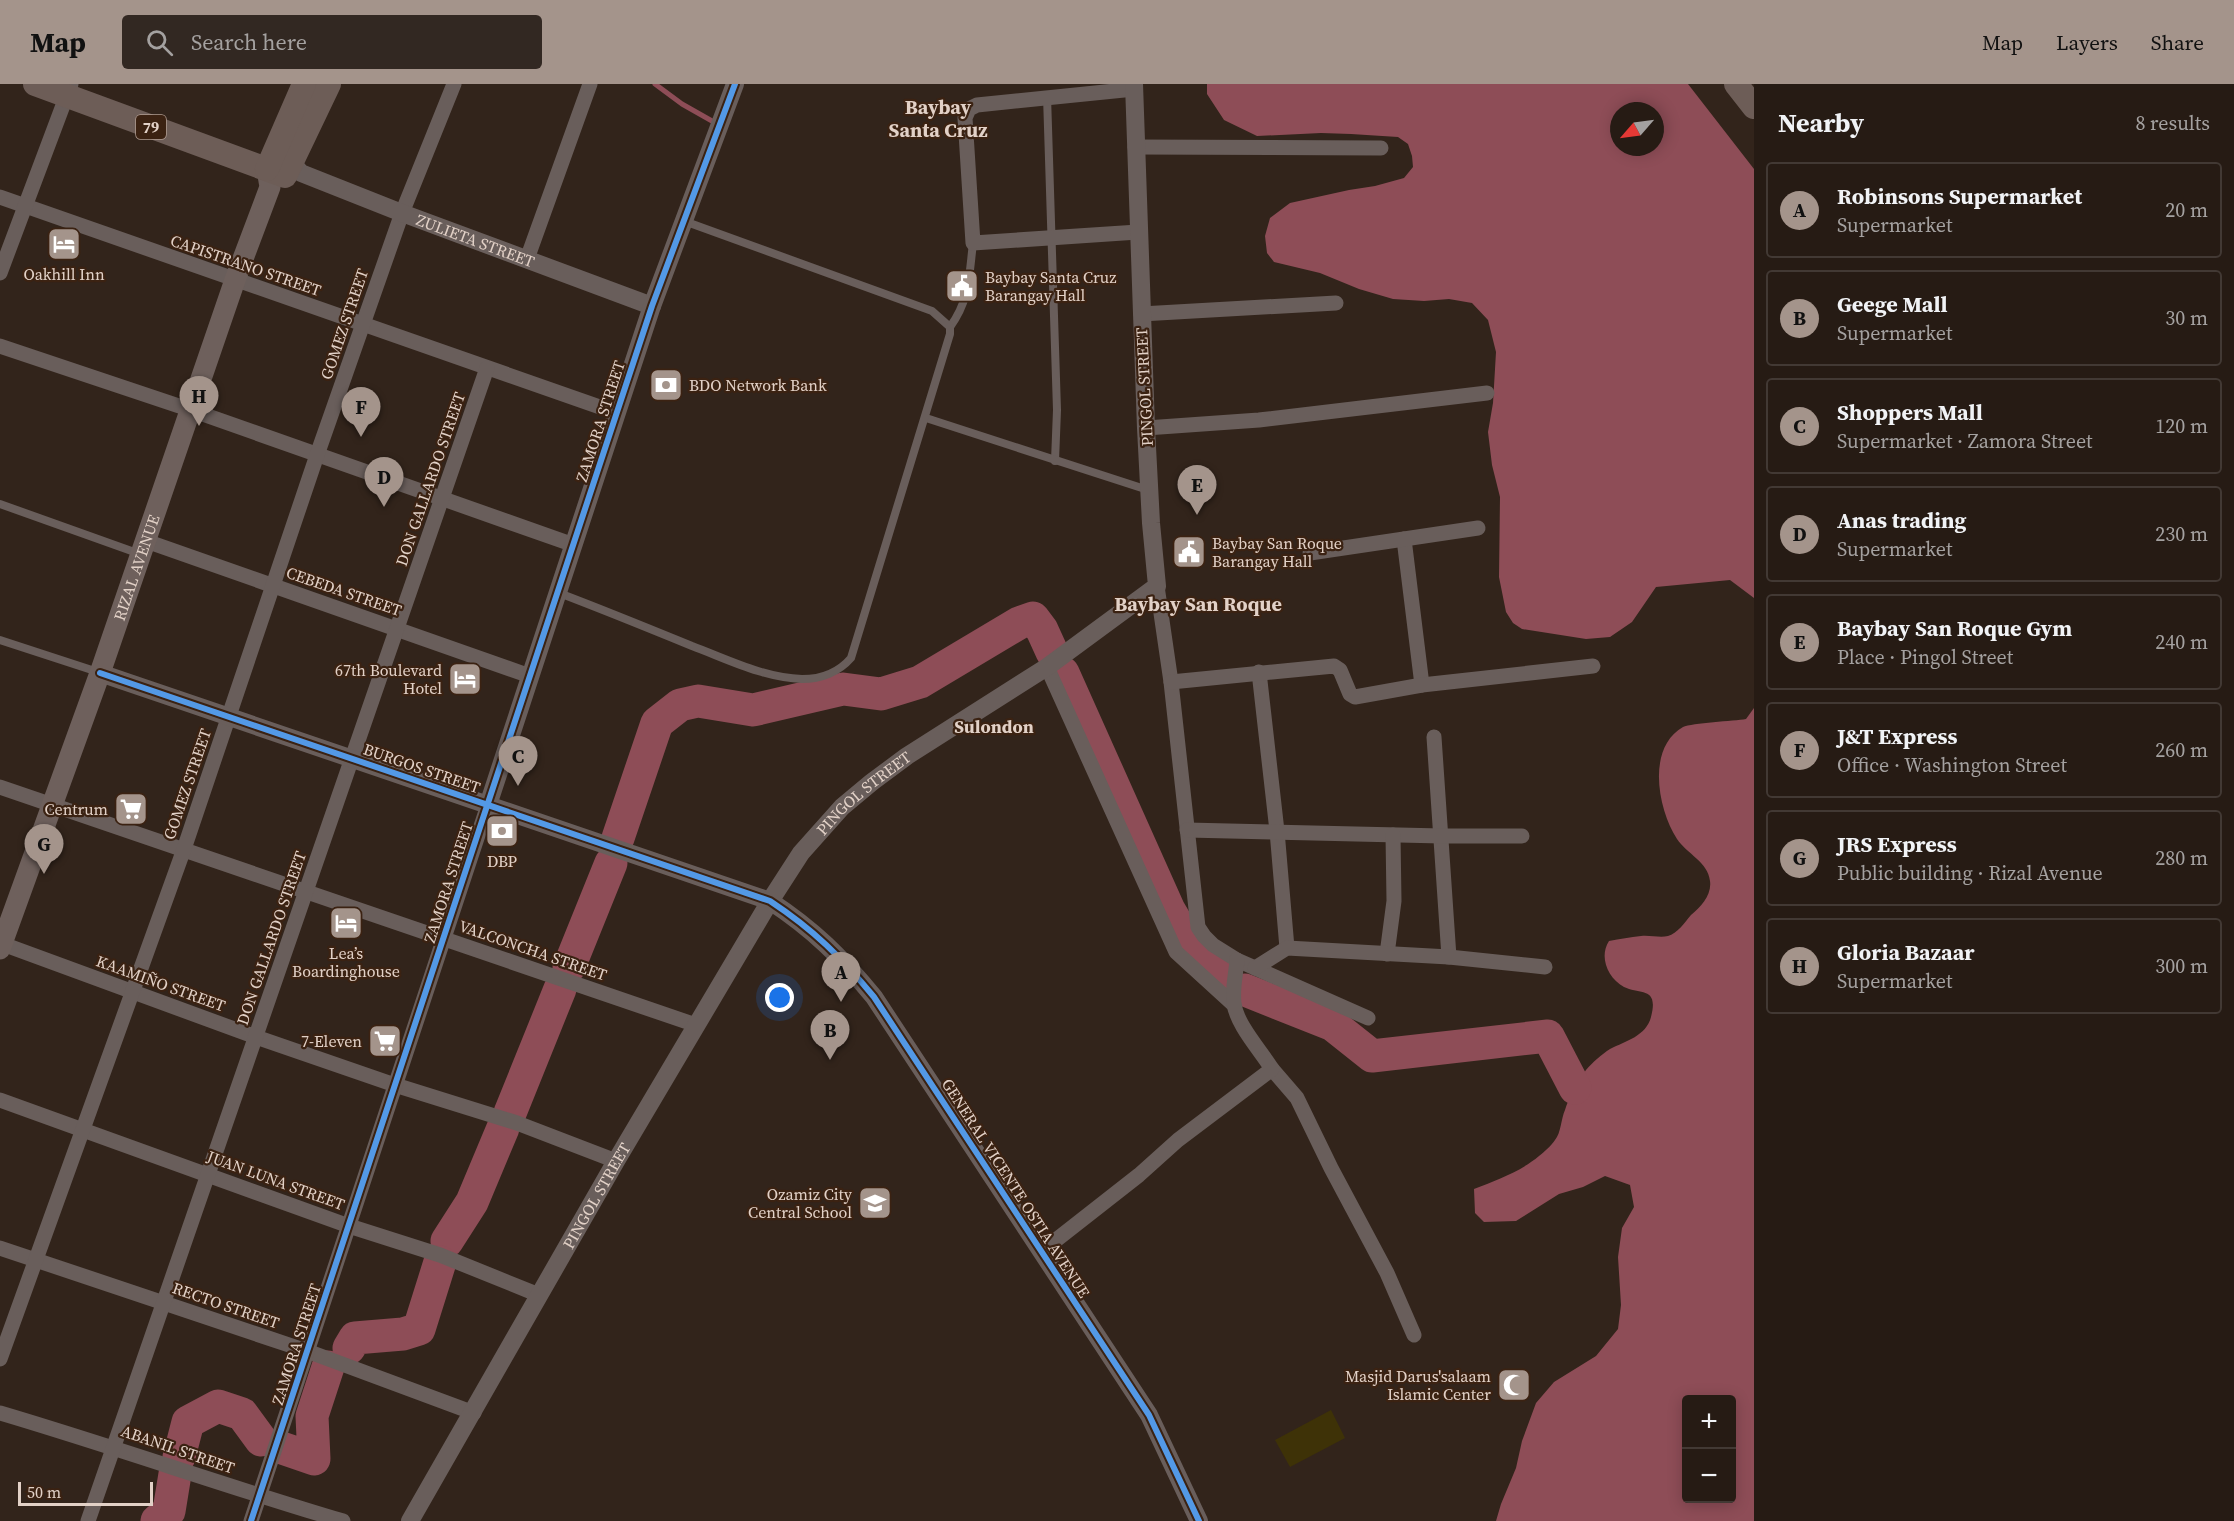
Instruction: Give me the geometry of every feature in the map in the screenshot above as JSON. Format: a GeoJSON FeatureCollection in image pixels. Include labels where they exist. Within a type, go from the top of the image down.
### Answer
{"type":"FeatureCollection","features":[{"type":"Feature","properties":{"kind":"main road","name":"79"},"geometry":{"type":"LineString","coordinates":[[35,84],[74,88],[281,170]]}},
{"type":"Feature","properties":{"kind":"main road"},"geometry":{"type":"LineString","coordinates":[[281,170],[304,84]]}},
{"type":"Feature","properties":{"kind":"main road"},"geometry":{"type":"LineString","coordinates":[[281,170],[329,84]]}},
{"type":"Feature","properties":{"kind":"main road"},"geometry":{"type":"LineString","coordinates":[[1736,84],[1754,107]]}},
{"type":"Feature","properties":{"kind":"main road","name":"RIZAL AVENUE"},"geometry":{"type":"LineString","coordinates":[[1,945],[100,673],[235,280],[281,170]]}},
{"type":"Feature","properties":{"kind":"street","name":"GOMEZ STREET"},"geometry":{"type":"LineString","coordinates":[[0,1359],[184,849],[317,455],[402,213],[454,84]]}},
{"type":"Feature","properties":{"kind":"street"},"geometry":{"type":"LineString","coordinates":[[527,260],[591,84]]}},
{"type":"Feature","properties":{"kind":"street","name":"ZAMORA STREET"},"geometry":{"type":"LineString","coordinates":[[252,1521],[652,306],[735,84]]}},
{"type":"Feature","properties":{"kind":"street"},"geometry":{"type":"LineString","coordinates":[[1134,87],[977,105],[969,109],[965,118],[973,243],[1138,232]]}},
{"type":"Feature","properties":{"kind":"street","name":"PINGOL STREET"},"geometry":{"type":"LineString","coordinates":[[410,1521],[474,1413],[616,1161],[770,901],[801,853],[842,807],[907,756],[1047,667],[1157,586],[1146,428],[1134,87]]}},
{"type":"Feature","properties":{"kind":"street"},"geometry":{"type":"LineString","coordinates":[[0,273],[74,88]]}},
{"type":"Feature","properties":{"kind":"street"},"geometry":{"type":"LineString","coordinates":[[1135,147],[1382,148]]}},
{"type":"Feature","properties":{"kind":"street","name":"ZULIETA STREET"},"geometry":{"type":"LineString","coordinates":[[281,170],[652,306]]}},
{"type":"Feature","properties":{"kind":"street","name":"CAPISTRANO STREET"},"geometry":{"type":"LineString","coordinates":[[0,197],[617,413]]}},
{"type":"Feature","properties":{"kind":"street"},"geometry":{"type":"LineString","coordinates":[[1141,314],[1336,303]]}},
{"type":"Feature","properties":{"kind":"street"},"geometry":{"type":"LineString","coordinates":[[0,346],[574,545]]}},
{"type":"Feature","properties":{"kind":"street","name":"DON GALLARDO STREET"},"geometry":{"type":"LineString","coordinates":[[88,1521],[487,368]]}},
{"type":"Feature","properties":{"kind":"street"},"geometry":{"type":"LineString","coordinates":[[1146,428],[1259,420],[1487,393]]}},
{"type":"Feature","properties":{"kind":"street"},"geometry":{"type":"LineString","coordinates":[[1310,553],[1478,528]]}},
{"type":"Feature","properties":{"kind":"street"},"geometry":{"type":"LineString","coordinates":[[1404,539],[1422,685]]}},
{"type":"Feature","properties":{"kind":"street","name":"CEBEDA STREET"},"geometry":{"type":"LineString","coordinates":[[143,548],[273,585],[530,676]]}},
{"type":"Feature","properties":{"kind":"street"},"geometry":{"type":"LineString","coordinates":[[1157,586],[1171,682],[1198,927],[1213,945],[1237,960],[1368,1018]]}},
{"type":"Feature","properties":{"kind":"street"},"geometry":{"type":"LineString","coordinates":[[1171,682],[1334,666],[1340,670],[1350,694],[1355,697],[1422,685],[1593,666]]}},
{"type":"Feature","properties":{"kind":"street"},"geometry":{"type":"LineString","coordinates":[[1047,667],[1176,952],[1234,1005]]}},
{"type":"Feature","properties":{"kind":"street"},"geometry":{"type":"LineString","coordinates":[[1259,672],[1277,831],[1287,948]]}},
{"type":"Feature","properties":{"kind":"street","name":"BURGOS STREET"},"geometry":{"type":"LineString","coordinates":[[100,673],[770,901]]}},
{"type":"Feature","properties":{"kind":"street"},"geometry":{"type":"LineString","coordinates":[[1434,737],[1449,957]]}},
{"type":"Feature","properties":{"kind":"street","name":"VALCONCHA STREET"},"geometry":{"type":"LineString","coordinates":[[0,787],[696,1026]]}},
{"type":"Feature","properties":{"kind":"street"},"geometry":{"type":"LineString","coordinates":[[1187,830],[1522,836]]}},
{"type":"Feature","properties":{"kind":"street"},"geometry":{"type":"LineString","coordinates":[[1388,954],[1394,901],[1393,835]]}},
{"type":"Feature","properties":{"kind":"street","name":"GENERAL VICENTE OSTIA AVENUE"},"geometry":{"type":"LineString","coordinates":[[770,901],[819,936],[844,961],[874,997],[1149,1415],[1199,1521]]}},
{"type":"Feature","properties":{"kind":"street","name":"KAAMIÑO STREET"},"geometry":{"type":"LineString","coordinates":[[1,945],[256,1037],[517,1124],[616,1161]]}},
{"type":"Feature","properties":{"kind":"street"},"geometry":{"type":"LineString","coordinates":[[1256,968],[1287,948],[1449,957],[1545,967]]}},
{"type":"Feature","properties":{"kind":"street"},"geometry":{"type":"LineString","coordinates":[[1237,960],[1234,1005],[1238,1018],[1272,1069],[1297,1098],[1331,1168],[1387,1272],[1414,1335]]}},
{"type":"Feature","properties":{"kind":"street"},"geometry":{"type":"LineString","coordinates":[[1042,1251],[1140,1175],[1178,1140],[1272,1069]]}},
{"type":"Feature","properties":{"kind":"street","name":"JUAN LUNA STREET"},"geometry":{"type":"LineString","coordinates":[[0,1100],[349,1226],[440,1256],[539,1296]]}},
{"type":"Feature","properties":{"kind":"street","name":"RECTO STREET"},"geometry":{"type":"LineString","coordinates":[[0,1248],[307,1351],[474,1413]]}},
{"type":"Feature","properties":{"kind":"street","name":"ABANIL STREET"},"geometry":{"type":"LineString","coordinates":[[0,1413],[114,1447],[343,1521]]}},
{"type":"Feature","properties":{"kind":"lane"},"geometry":{"type":"LineString","coordinates":[[1047,96],[1057,410],[1055,461]]}},
{"type":"Feature","properties":{"kind":"lane"},"geometry":{"type":"LineString","coordinates":[[684,221],[932,311],[950,327]]}},
{"type":"Feature","properties":{"kind":"lane"},"geometry":{"type":"LineString","coordinates":[[558,592],[726,659],[771,674],[803,679],[833,673],[844,666],[851,658],[926,418],[950,327],[959,315],[966,299],[973,243]]}},
{"type":"Feature","properties":{"kind":"lane"},"geometry":{"type":"LineString","coordinates":[[926,418],[1149,491]]}},
{"type":"Feature","properties":{"kind":"lane"},"geometry":{"type":"LineString","coordinates":[[0,504],[143,548]]}},
{"type":"Feature","properties":{"kind":"lane"},"geometry":{"type":"LineString","coordinates":[[0,640],[100,673]]}},
{"type":"Feature","properties":{"kind":"shaded area"},"geometry":{"type":"Polygon","coordinates":[[[1207,84],[1688,84],[1754,169],[1754,598],[1730,580],[1656,587],[1632,622],[1610,637],[1586,639],[1522,629],[1513,623],[1506,612],[1499,577],[1500,497],[1492,465],[1488,432],[1493,403],[1496,352],[1488,320],[1472,303],[1449,299],[1424,301],[1393,299],[1359,289],[1320,273],[1274,262],[1267,253],[1265,236],[1270,218],[1290,203],[1404,178],[1413,167],[1408,144],[1398,137],[1351,134],[1257,136],[1224,120],[1207,94],[1207,84]]]}},
{"type":"Feature","properties":{"kind":"shaded area"},"geometry":{"type":"Polygon","coordinates":[[[1754,708],[1754,1521],[1496,1521],[1516,1468],[1522,1441],[1536,1403],[1554,1382],[1596,1356],[1618,1329],[1621,1305],[1618,1257],[1622,1228],[1634,1207],[1630,1185],[1605,1176],[1583,1187],[1559,1194],[1516,1221],[1484,1222],[1475,1213],[1474,1189],[1516,1171],[1532,1162],[1547,1149],[1557,1137],[1569,1100],[1586,1070],[1607,1051],[1640,1033],[1648,1024],[1653,1007],[1650,996],[1618,983],[1606,966],[1605,953],[1609,941],[1641,936],[1662,937],[1675,933],[1708,896],[1710,881],[1708,874],[1701,863],[1677,839],[1670,827],[1659,780],[1664,749],[1671,737],[1683,727],[1746,719],[1754,708]]]}},
{"type":"Feature","properties":{"kind":"shaded area"},"geometry":{"type":"Polygon","coordinates":[[[1331,1410],[1345,1438],[1290,1467],[1275,1440],[1331,1410]]]}},
{"type":"Feature","properties":{"kind":"waterway"},"geometry":{"type":"LineString","coordinates":[[655,84],[682,104],[712,121]]}},
{"type":"Feature","properties":{"kind":"waterway"},"geometry":{"type":"LineString","coordinates":[[618,838],[657,723],[680,705],[698,701],[753,710],[843,689],[881,694],[920,682],[1019,623],[1033,618],[1042,630],[1052,652]]}},
{"type":"Feature","properties":{"kind":"waterway"},"geometry":{"type":"LineString","coordinates":[[1063,673],[1169,910],[1198,959],[1223,977]]}},
{"type":"Feature","properties":{"kind":"waterway"},"geometry":{"type":"LineString","coordinates":[[569,967],[611,863]]}},
{"type":"Feature","properties":{"kind":"waterway"},"geometry":{"type":"LineString","coordinates":[[510,1113],[560,989]]}},
{"type":"Feature","properties":{"kind":"waterway"},"geometry":{"type":"LineString","coordinates":[[1245,990],[1333,1025],[1372,1056],[1548,1036],[1575,1088]]}},
{"type":"Feature","properties":{"kind":"waterway"},"geometry":{"type":"LineString","coordinates":[[447,1241],[472,1202],[503,1128]]}},
{"type":"Feature","properties":{"kind":"waterway"},"geometry":{"type":"LineString","coordinates":[[349,1348],[355,1338],[403,1334],[419,1329],[440,1262]]}},
{"type":"Feature","properties":{"kind":"waterway"},"geometry":{"type":"LineString","coordinates":[[282,1448],[314,1459],[312,1416],[328,1367]]}},
{"type":"Feature","properties":{"kind":"waterway"},"geometry":{"type":"LineString","coordinates":[[179,1457],[188,1422],[218,1406],[242,1414],[261,1440]]}},
{"type":"Feature","properties":{"kind":"waterway"},"geometry":{"type":"LineString","coordinates":[[157,1521],[169,1511],[175,1474]]}},
{"type":"Feature","properties":{"kind":"cycle path"},"geometry":{"type":"LineString","coordinates":[[251,1521],[652,306],[735,84]]}},
{"type":"Feature","properties":{"kind":"cycle path"},"geometry":{"type":"LineString","coordinates":[[100,673],[770,901],[800,923],[838,957],[874,997],[1149,1415],[1199,1521]]}},
{"type":"Feature","properties":{"kind":"place","name":"Oakhill Inn"},"geometry":{"type":"Point","coordinates":[64,244]}},
{"type":"Feature","properties":{"kind":"place","name":"Baybay Santa Cruz Barangay Hall"},"geometry":{"type":"Point","coordinates":[962,286]}},
{"type":"Feature","properties":{"kind":"place","name":"BDO Network Bank"},"geometry":{"type":"Point","coordinates":[666,385]}},
{"type":"Feature","properties":{"kind":"place","name":"Gloria Bazaar"},"geometry":{"type":"Point","coordinates":[199,426]}},
{"type":"Feature","properties":{"kind":"place","name":"J&T Express"},"geometry":{"type":"Point","coordinates":[361,437]}},
{"type":"Feature","properties":{"kind":"place","name":"Anas trading"},"geometry":{"type":"Point","coordinates":[384,507]}},
{"type":"Feature","properties":{"kind":"place","name":"Baybay San Roque Gym"},"geometry":{"type":"Point","coordinates":[1197,515]}},
{"type":"Feature","properties":{"kind":"place","name":"Baybay San Roque Barangay Hall"},"geometry":{"type":"Point","coordinates":[1189,552]}},
{"type":"Feature","properties":{"kind":"place","name":"67th Boulevard Hotel"},"geometry":{"type":"Point","coordinates":[465,679]}},
{"type":"Feature","properties":{"kind":"place","name":"Shoppers Mall"},"geometry":{"type":"Point","coordinates":[518,786]}},
{"type":"Feature","properties":{"kind":"place","name":"Centrum"},"geometry":{"type":"Point","coordinates":[131,809]}},
{"type":"Feature","properties":{"kind":"place","name":"DBP"},"geometry":{"type":"Point","coordinates":[502,831]}},
{"type":"Feature","properties":{"kind":"place","name":"JRS Express"},"geometry":{"type":"Point","coordinates":[44,874]}},
{"type":"Feature","properties":{"kind":"place","name":"Lea’s Boardinghouse"},"geometry":{"type":"Point","coordinates":[346,923]}},
{"type":"Feature","properties":{"kind":"place","name":"Robinsons Supermarket"},"geometry":{"type":"Point","coordinates":[841,1002]}},
{"type":"Feature","properties":{"kind":"place","name":"7-Eleven"},"geometry":{"type":"Point","coordinates":[385,1041]}},
{"type":"Feature","properties":{"kind":"place","name":"Geege Mall"},"geometry":{"type":"Point","coordinates":[830,1060]}},
{"type":"Feature","properties":{"kind":"place","name":"Ozamiz City Central School"},"geometry":{"type":"Point","coordinates":[875,1203]}},
{"type":"Feature","properties":{"kind":"place","name":"Masjid Darus'salaam Islamic Center"},"geometry":{"type":"Point","coordinates":[1514,1385]}},
{"type":"Feature","properties":{"kind":"district","name":"Baybay Santa Cruz"},"geometry":{"type":"Point","coordinates":[938,118]}},
{"type":"Feature","properties":{"kind":"district","name":"Baybay San Roque"},"geometry":{"type":"Point","coordinates":[1198,604]}},
{"type":"Feature","properties":{"kind":"district","name":"Sulondon"},"geometry":{"type":"Point","coordinates":[994,726]}}]}
